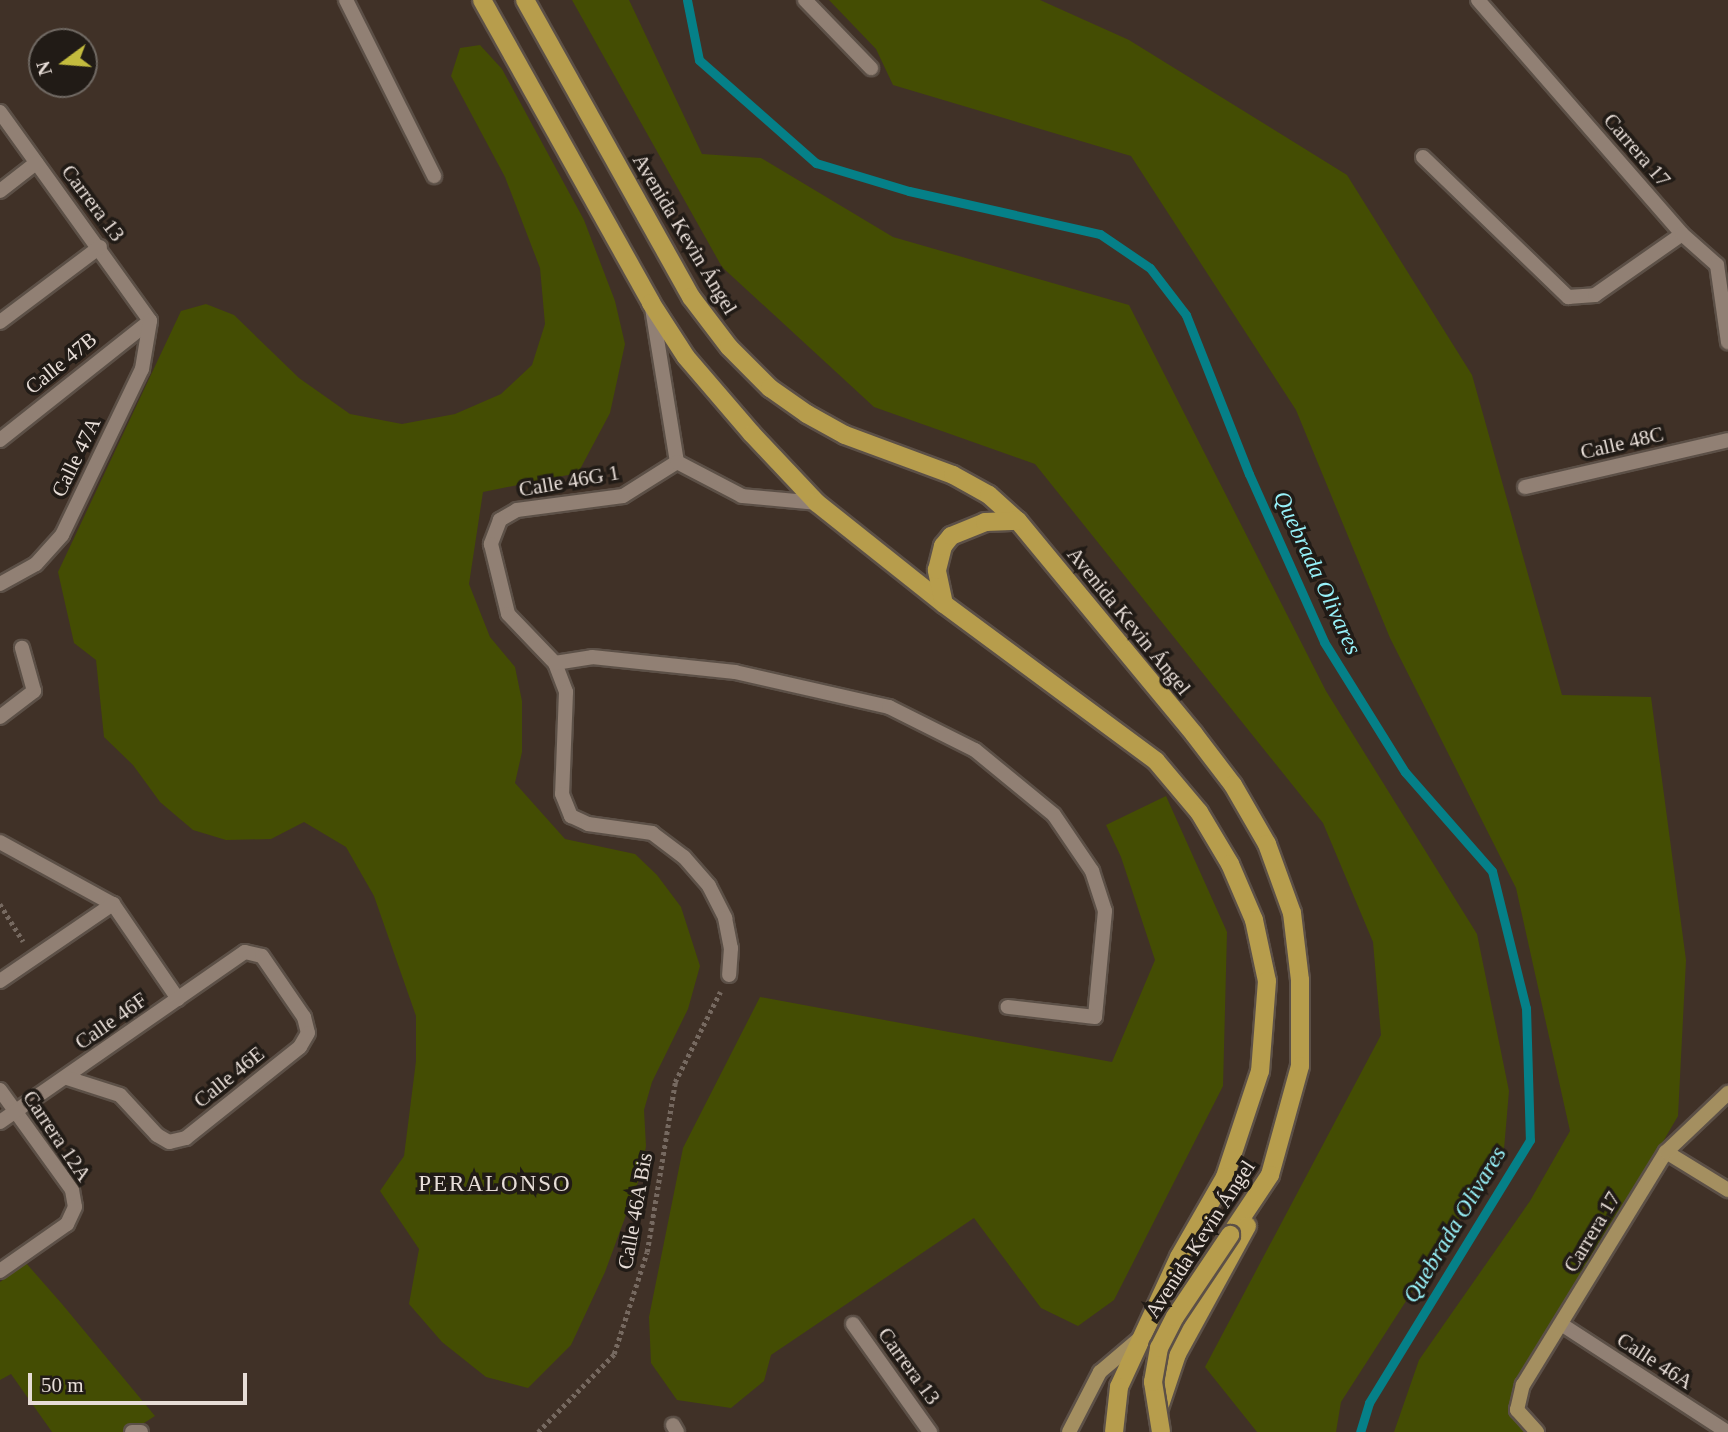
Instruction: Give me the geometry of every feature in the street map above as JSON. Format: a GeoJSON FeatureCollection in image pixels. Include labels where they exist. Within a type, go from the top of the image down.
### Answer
{"type":"FeatureCollection","features":[{"type":"Feature","properties":{"kind":"main road","name":"Avenida Kevin Ángel"},"geometry":{"type":"LineString","coordinates":[[482,0],[651,303],[686,357],[817,503],[944,604],[1156,761],[1199,812],[1230,863],[1254,920],[1267,981],[1260,1071],[1225,1177],[1140,1338],[1119,1387],[1114,1432]]}},
{"type":"Feature","properties":{"kind":"main road","name":"Avenida Kevin Ángel"},"geometry":{"type":"LineString","coordinates":[[525,0],[691,297],[729,347],[770,388],[807,414],[845,435],[953,475],[989,495],[1018,521],[1202,744],[1233,785],[1267,844],[1292,913],[1300,980],[1300,1066],[1270,1175],[1175,1317],[1159,1348],[1153,1382],[1161,1432]]}},
{"type":"Feature","properties":{"kind":"main road"},"geometry":{"type":"LineString","coordinates":[[944,604],[937,570],[943,546],[951,536],[985,522],[1018,521]]}},
{"type":"Feature","properties":{"kind":"main road"},"geometry":{"type":"LineString","coordinates":[[1155,1432],[1164,1386],[1177,1354],[1270,1175]]}},
{"type":"Feature","properties":{"kind":"street"},"geometry":{"type":"LineString","coordinates":[[346,0],[434,176]]}},
{"type":"Feature","properties":{"kind":"street"},"geometry":{"type":"LineString","coordinates":[[805,0],[871,68]]}},
{"type":"Feature","properties":{"kind":"street","name":"Carrera 17"},"geometry":{"type":"LineString","coordinates":[[1478,0],[1682,234],[1723,264],[1728,342]]}},
{"type":"Feature","properties":{"kind":"street","name":"Carrera 13"},"geometry":{"type":"LineString","coordinates":[[0,112],[100,247],[150,321]]}},
{"type":"Feature","properties":{"kind":"street"},"geometry":{"type":"LineString","coordinates":[[1423,157],[1568,297],[1582,299],[1595,295],[1682,234]]}},
{"type":"Feature","properties":{"kind":"street"},"geometry":{"type":"LineString","coordinates":[[0,191],[36,163]]}},
{"type":"Feature","properties":{"kind":"street"},"geometry":{"type":"LineString","coordinates":[[0,321],[100,247]]}},
{"type":"Feature","properties":{"kind":"street"},"geometry":{"type":"LineString","coordinates":[[651,303],[677,462],[742,496],[817,503]]}},
{"type":"Feature","properties":{"kind":"street","name":"Calle 47B"},"geometry":{"type":"LineString","coordinates":[[0,440],[150,321]]}},
{"type":"Feature","properties":{"kind":"street","name":"Calle 47A"},"geometry":{"type":"LineString","coordinates":[[0,584],[36,564],[62,535],[142,369],[150,321]]}},
{"type":"Feature","properties":{"kind":"street","name":"Calle 48C"},"geometry":{"type":"LineString","coordinates":[[1525,487],[1728,440]]}},
{"type":"Feature","properties":{"kind":"street","name":"Calle 46G 1"},"geometry":{"type":"LineString","coordinates":[[555,663],[509,614],[491,544],[500,520],[517,510],[624,496],[677,462]]}},
{"type":"Feature","properties":{"kind":"street"},"geometry":{"type":"LineString","coordinates":[[0,717],[34,691],[22,648]]}},
{"type":"Feature","properties":{"kind":"street"},"geometry":{"type":"LineString","coordinates":[[729,975],[732,948],[724,918],[709,886],[684,857],[652,834],[588,824],[571,816],[562,794],[566,692],[555,663],[592,657],[735,672],[889,707],[975,750],[1054,816],[1092,871],[1105,911],[1095,1017],[1008,1007]]}},
{"type":"Feature","properties":{"kind":"street"},"geometry":{"type":"LineString","coordinates":[[0,842],[113,904],[178,999]]}},
{"type":"Feature","properties":{"kind":"street"},"geometry":{"type":"LineString","coordinates":[[0,981],[113,904]]}},
{"type":"Feature","properties":{"kind":"street","name":"Calle 46F"},"geometry":{"type":"LineString","coordinates":[[0,1122],[245,952],[262,956],[304,1017],[308,1033]]}},
{"type":"Feature","properties":{"kind":"street","name":"Calle 46E"},"geometry":{"type":"LineString","coordinates":[[67,1078],[121,1095],[157,1135],[169,1142],[187,1138],[300,1047],[308,1033]]}},
{"type":"Feature","properties":{"kind":"street","name":"Carrera 12A"},"geometry":{"type":"LineString","coordinates":[[0,1090],[72,1190],[75,1208],[67,1224],[0,1271]]}},
{"type":"Feature","properties":{"kind":"street","name":"Carrera 17"},"geometry":{"type":"LineString","coordinates":[[1537,1432],[1517,1410],[1522,1385],[1666,1152],[1728,1093]]}},
{"type":"Feature","properties":{"kind":"street"},"geometry":{"type":"LineString","coordinates":[[1666,1152],[1728,1190]]}},
{"type":"Feature","properties":{"kind":"street","name":"Carrera 13"},"geometry":{"type":"LineString","coordinates":[[852,1324],[930,1432]]}},
{"type":"Feature","properties":{"kind":"street","name":"Calle 46A"},"geometry":{"type":"LineString","coordinates":[[1561,1324],[1727,1432]]}},
{"type":"Feature","properties":{"kind":"street"},"geometry":{"type":"LineString","coordinates":[[1069,1432],[1100,1372],[1140,1338]]}},
{"type":"Feature","properties":{"kind":"path"},"geometry":{"type":"LineString","coordinates":[[0,904],[33,956]]}},
{"type":"Feature","properties":{"kind":"path","name":"Calle 46A Bis"},"geometry":{"type":"LineString","coordinates":[[538,1432],[614,1354],[648,1252],[676,1082],[729,975]]}},
{"type":"Feature","properties":{"kind":"green space"},"geometry":{"type":"Polygon","coordinates":[[[572,0],[629,0],[702,154],[761,158],[893,237],[1129,305],[1326,691],[1477,934],[1509,1091],[1504,1149],[1341,1402],[1336,1432],[1257,1432],[1205,1367],[1381,1035],[1373,942],[1323,823],[1035,464],[874,407],[722,267],[572,0]]]}},
{"type":"Feature","properties":{"kind":"green space"},"geometry":{"type":"Polygon","coordinates":[[[829,0],[1040,0],[1129,40],[1347,175],[1472,375],[1562,695],[1651,697],[1686,960],[1678,1116],[1518,1390],[1528,1432],[1394,1432],[1419,1360],[1530,1201],[1570,1131],[1516,888],[1390,638],[1296,410],[1131,156],[893,85],[876,49],[829,0]]]}},
{"type":"Feature","properties":{"kind":"green space"},"geometry":{"type":"Polygon","coordinates":[[[480,45],[502,69],[584,220],[615,301],[625,344],[610,413],[578,473],[483,492],[469,584],[490,637],[515,667],[522,701],[522,752],[515,783],[565,839],[635,854],[657,875],[681,907],[700,966],[688,1009],[652,1082],[644,1110],[646,1146],[641,1174],[605,1272],[571,1345],[528,1388],[486,1377],[442,1342],[409,1304],[419,1249],[380,1191],[404,1156],[416,1061],[416,1016],[374,896],[346,847],[304,822],[271,839],[226,840],[193,830],[160,802],[133,765],[104,737],[96,660],[74,643],[58,572],[181,311],[206,304],[234,315],[299,378],[350,414],[402,424],[455,414],[501,394],[532,365],[545,324],[540,268],[505,177],[451,76],[460,48],[480,45]]]}},
{"type":"Feature","properties":{"kind":"green space"},"geometry":{"type":"Polygon","coordinates":[[[1166,796],[1227,932],[1223,1086],[1114,1300],[1078,1326],[1041,1308],[974,1218],[771,1355],[764,1381],[731,1408],[677,1400],[651,1363],[649,1317],[683,1148],[760,997],[1112,1062],[1155,960],[1121,857],[1106,825],[1166,796]]]}},
{"type":"Feature","properties":{"kind":"green space"},"geometry":{"type":"Polygon","coordinates":[[[26,1263],[155,1416],[130,1432],[52,1432],[11,1374],[0,1380],[0,1282],[26,1263]]]}},
{"type":"Feature","properties":{"kind":"waterway","name":"Quebrada Olivares"},"geometry":{"type":"LineString","coordinates":[[687,0],[699,60],[816,163],[909,191],[1100,234],[1150,268],[1186,315],[1249,474],[1324,642],[1405,772],[1492,871],[1526,1008],[1530,1140],[1369,1403],[1360,1432]]}},
{"type":"Feature","properties":{"kind":"district","name":"PERALONSO"},"geometry":{"type":"Point","coordinates":[495,1184]}}]}
